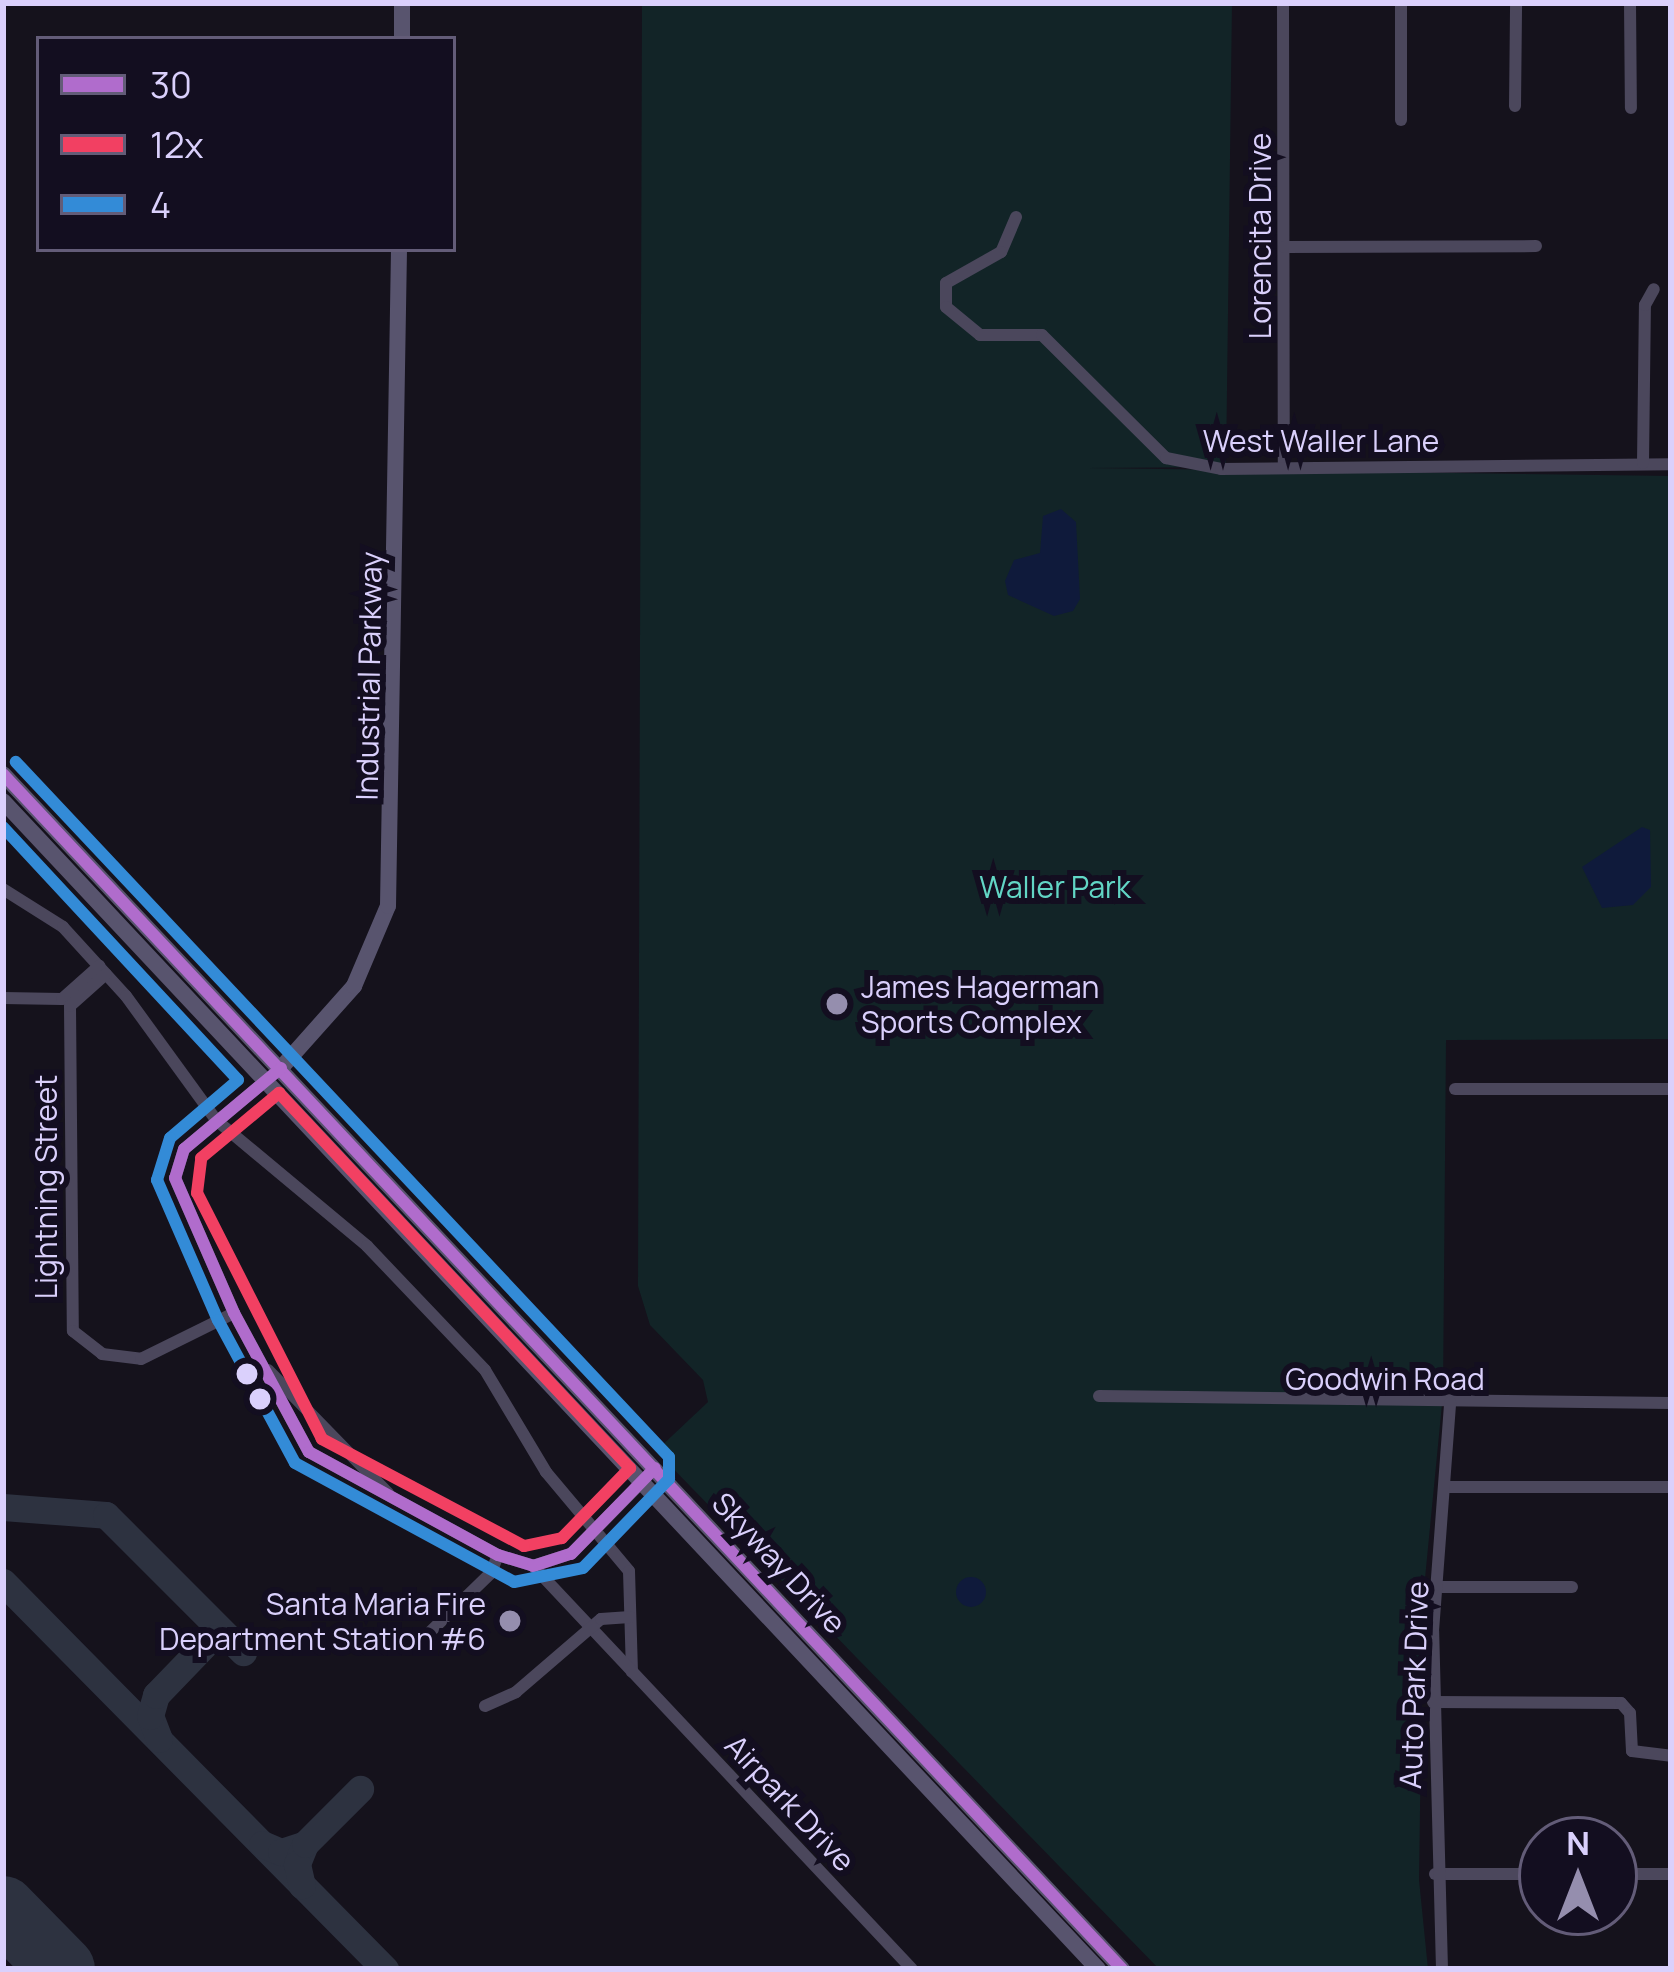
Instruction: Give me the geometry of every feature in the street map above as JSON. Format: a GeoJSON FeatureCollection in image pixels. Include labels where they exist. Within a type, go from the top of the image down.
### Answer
{"type":"FeatureCollection","features":[{"type":"Feature","properties":{"kind":"main road"},"geometry":{"type":"LineString","coordinates":[[402,3],[402,36]]}},
{"type":"Feature","properties":{"kind":"main road","name":"Industrial Parkway"},"geometry":{"type":"LineString","coordinates":[[280,1068],[354,986],[388,906],[400,252]]}},
{"type":"Feature","properties":{"kind":"main road","name":"Skyway Drive"},"geometry":{"type":"LineString","coordinates":[[3,774],[280,1068],[1098,1969]]}},
{"type":"Feature","properties":{"kind":"main road","name":"Skyway Drive"},"geometry":{"type":"LineString","coordinates":[[3,801],[264,1082],[1122,1969]]}},
{"type":"Feature","properties":{"kind":"street","name":"Lorencita Drive"},"geometry":{"type":"LineString","coordinates":[[1283,3],[1284,468]]}},
{"type":"Feature","properties":{"kind":"street"},"geometry":{"type":"LineString","coordinates":[[1401,3],[1401,120]]}},
{"type":"Feature","properties":{"kind":"street"},"geometry":{"type":"LineString","coordinates":[[1515,106],[1516,3]]}},
{"type":"Feature","properties":{"kind":"street"},"geometry":{"type":"LineString","coordinates":[[1630,3],[1630,108]]}},
{"type":"Feature","properties":{"kind":"street","name":"West Waller Lane"},"geometry":{"type":"LineString","coordinates":[[1016,217],[1001,252],[946,283],[946,307],[980,335],[1042,335],[1166,458],[1221,469],[1671,464]]}},
{"type":"Feature","properties":{"kind":"street"},"geometry":{"type":"LineString","coordinates":[[1284,247],[1536,246]]}},
{"type":"Feature","properties":{"kind":"street"},"geometry":{"type":"LineString","coordinates":[[1643,463],[1645,305],[1654,289]]}},
{"type":"Feature","properties":{"kind":"street"},"geometry":{"type":"LineString","coordinates":[[3,889],[33,903],[102,970],[216,1120],[367,1246],[485,1370],[546,1472],[629,1571],[632,1672]]}},
{"type":"Feature","properties":{"kind":"street"},"geometry":{"type":"LineString","coordinates":[[3,998],[66,1002],[102,970]]}},
{"type":"Feature","properties":{"kind":"street","name":"Lightning Street"},"geometry":{"type":"LineString","coordinates":[[66,1002],[74,1331],[103,1354],[141,1359],[234,1313]]}},
{"type":"Feature","properties":{"kind":"street"},"geometry":{"type":"LineString","coordinates":[[280,1068],[184,1149],[175,1178],[234,1313],[310,1452],[398,1504],[498,1555],[533,1566],[571,1554],[648,1475]]}},
{"type":"Feature","properties":{"kind":"street"},"geometry":{"type":"LineString","coordinates":[[1455,1088],[1671,1089]]}},
{"type":"Feature","properties":{"kind":"street"},"geometry":{"type":"LineString","coordinates":[[259,1361],[398,1504]]}},
{"type":"Feature","properties":{"kind":"street","name":"Goodwin Road"},"geometry":{"type":"LineString","coordinates":[[1099,1396],[1671,1403]]}},
{"type":"Feature","properties":{"kind":"street","name":"Auto Park Drive"},"geometry":{"type":"LineString","coordinates":[[1442,1969],[1435,1874],[1433,1702],[1450,1403]]}},
{"type":"Feature","properties":{"kind":"street"},"geometry":{"type":"LineString","coordinates":[[1448,1486],[1671,1487]]}},
{"type":"Feature","properties":{"kind":"street"},"geometry":{"type":"LineString","coordinates":[[429,1633],[491,1573],[498,1555]]}},
{"type":"Feature","properties":{"kind":"street","name":"Airpark Drive"},"geometry":{"type":"LineString","coordinates":[[533,1566],[912,1969]]}},
{"type":"Feature","properties":{"kind":"street"},"geometry":{"type":"LineString","coordinates":[[1439,1587],[1572,1587]]}},
{"type":"Feature","properties":{"kind":"street"},"geometry":{"type":"LineString","coordinates":[[485,1706],[531,1681],[609,1616],[630,1617]]}},
{"type":"Feature","properties":{"kind":"street"},"geometry":{"type":"LineString","coordinates":[[1433,1702],[1621,1703],[1630,1713],[1632,1751],[1671,1756]]}},
{"type":"Feature","properties":{"kind":"street"},"geometry":{"type":"LineString","coordinates":[[1435,1874],[1518,1874]]}},
{"type":"Feature","properties":{"kind":"street"},"geometry":{"type":"LineString","coordinates":[[1638,1874],[1671,1874]]}},
{"type":"Feature","properties":{"kind":"green space","name":"Waller Park"},"geometry":{"type":"Polygon","coordinates":[[[642,3],[1232,3],[1226,467],[1088,468],[1671,476],[1671,1039],[1446,1040],[1443,1394],[1423,1599],[1419,1880],[1428,1969],[1159,1969],[656,1451],[708,1402],[703,1380],[650,1325],[638,1286],[642,3]]]}},
{"type":"Feature","properties":{"kind":"water"},"geometry":{"type":"Polygon","coordinates":[[[1061,509],[1076,522],[1080,599],[1073,611],[1054,616],[1008,595],[1005,581],[1014,560],[1040,553],[1043,516],[1061,509]]]}},
{"type":"Feature","properties":{"kind":"water"},"geometry":{"type":"Polygon","coordinates":[[[1642,827],[1650,830],[1651,887],[1633,905],[1602,908],[1582,867],[1642,827]]]}},
{"type":"Feature","properties":{"kind":"water"},"geometry":{"type":"Polygon","coordinates":[[[971,1577],[986,1592],[971,1607],[956,1592],[971,1577]]]}},
{"type":"Feature","properties":{"kind":"taxiway"},"geometry":{"type":"LineString","coordinates":[[3,1507],[106,1515],[243,1652]]}},
{"type":"Feature","properties":{"kind":"taxiway"},"geometry":{"type":"LineString","coordinates":[[3,1582],[385,1969]]}},
{"type":"Feature","properties":{"kind":"taxiway"},"geometry":{"type":"LineString","coordinates":[[159,1739],[150,1716],[156,1695],[211,1638]]}},
{"type":"Feature","properties":{"kind":"taxiway"},"geometry":{"type":"LineString","coordinates":[[305,1844],[360,1789]]}},
{"type":"Feature","properties":{"kind":"taxiway"},"geometry":{"type":"LineString","coordinates":[[262,1844],[281,1852],[305,1844],[297,1864],[302,1885]]}},
{"type":"Feature","properties":{"kind":"runway"},"geometry":{"type":"LineString","coordinates":[[3,1909],[62,1969]]}},
{"type":"Feature","properties":{"kind":"transit line","name":"4"},"geometry":{"type":"LineString","coordinates":[[3,827],[238,1080],[170,1138],[157,1180],[218,1320],[295,1463],[514,1582],[583,1568],[669,1479],[669,1457],[16,762]]}},
{"type":"Feature","properties":{"kind":"transit line","name":"30"},"geometry":{"type":"LineString","coordinates":[[3,774],[1122,1969]]}},
{"type":"Feature","properties":{"kind":"transit line","name":"30"},"geometry":{"type":"LineString","coordinates":[[281,1068],[184,1149],[175,1178],[234,1313],[309,1452],[498,1555],[533,1566],[571,1554],[655,1468]]}},
{"type":"Feature","properties":{"kind":"transit line","name":"12x"},"geometry":{"type":"LineString","coordinates":[[279,1093],[630,1468],[562,1538],[524,1546],[322,1439],[197,1193],[201,1158],[279,1093]]}},
{"type":"Feature","properties":{"kind":"place","name":"James Hagerman Sports Complex"},"geometry":{"type":"Point","coordinates":[837,1004]}},
{"type":"Feature","properties":{"kind":"place","name":"Santa Maria Fire Department Station #6"},"geometry":{"type":"Point","coordinates":[510,1621]}}]}
